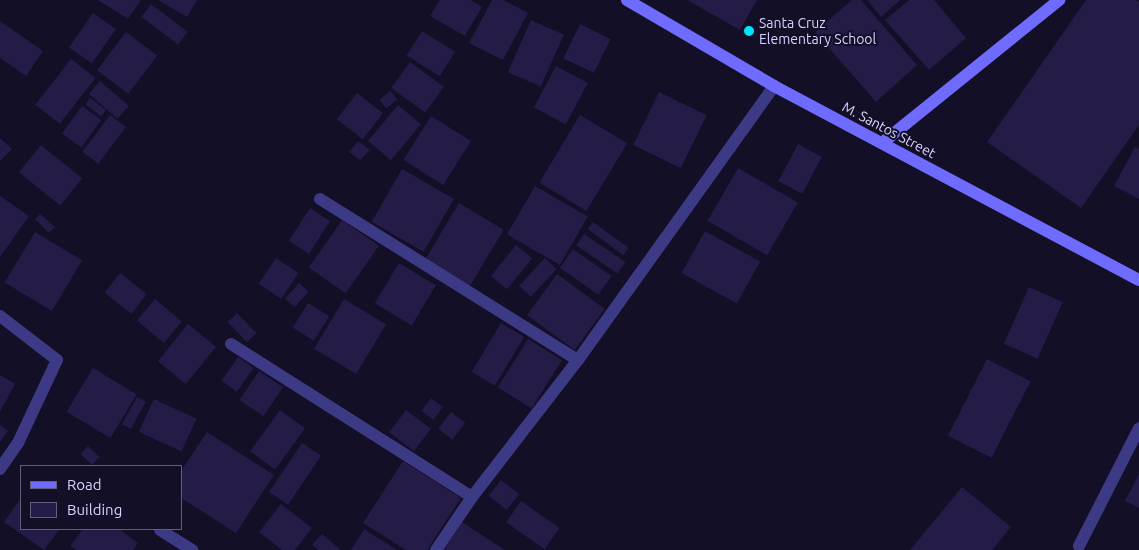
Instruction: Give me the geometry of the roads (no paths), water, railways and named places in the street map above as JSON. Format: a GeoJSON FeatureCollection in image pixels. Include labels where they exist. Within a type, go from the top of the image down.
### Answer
{"type":"FeatureCollection","features":[{"type":"Feature","properties":{"kind":"street","name":"M. Santos Street"},"geometry":{"type":"LineString","coordinates":[[628,0],[774,86],[1139,280]]}},
{"type":"Feature","properties":{"kind":"street"},"geometry":{"type":"LineString","coordinates":[[882,143],[1060,0]]}},
{"type":"Feature","properties":{"kind":"street"},"geometry":{"type":"LineString","coordinates":[[436,550],[472,497],[578,360],[774,86]]}},
{"type":"Feature","properties":{"kind":"street"},"geometry":{"type":"LineString","coordinates":[[320,199],[578,360]]}},
{"type":"Feature","properties":{"kind":"street"},"geometry":{"type":"LineString","coordinates":[[0,316],[57,360],[18,443],[0,470]]}},
{"type":"Feature","properties":{"kind":"street"},"geometry":{"type":"LineString","coordinates":[[232,344],[472,497]]}},
{"type":"Feature","properties":{"kind":"street"},"geometry":{"type":"LineString","coordinates":[[1079,546],[1139,428]]}},
{"type":"Feature","properties":{"kind":"street"},"geometry":{"type":"LineString","coordinates":[[160,530],[192,550]]}},
{"type":"Feature","properties":{"kind":"place","name":"Santa Cruz Elementary School"},"geometry":{"type":"Point","coordinates":[749,31]}}]}
